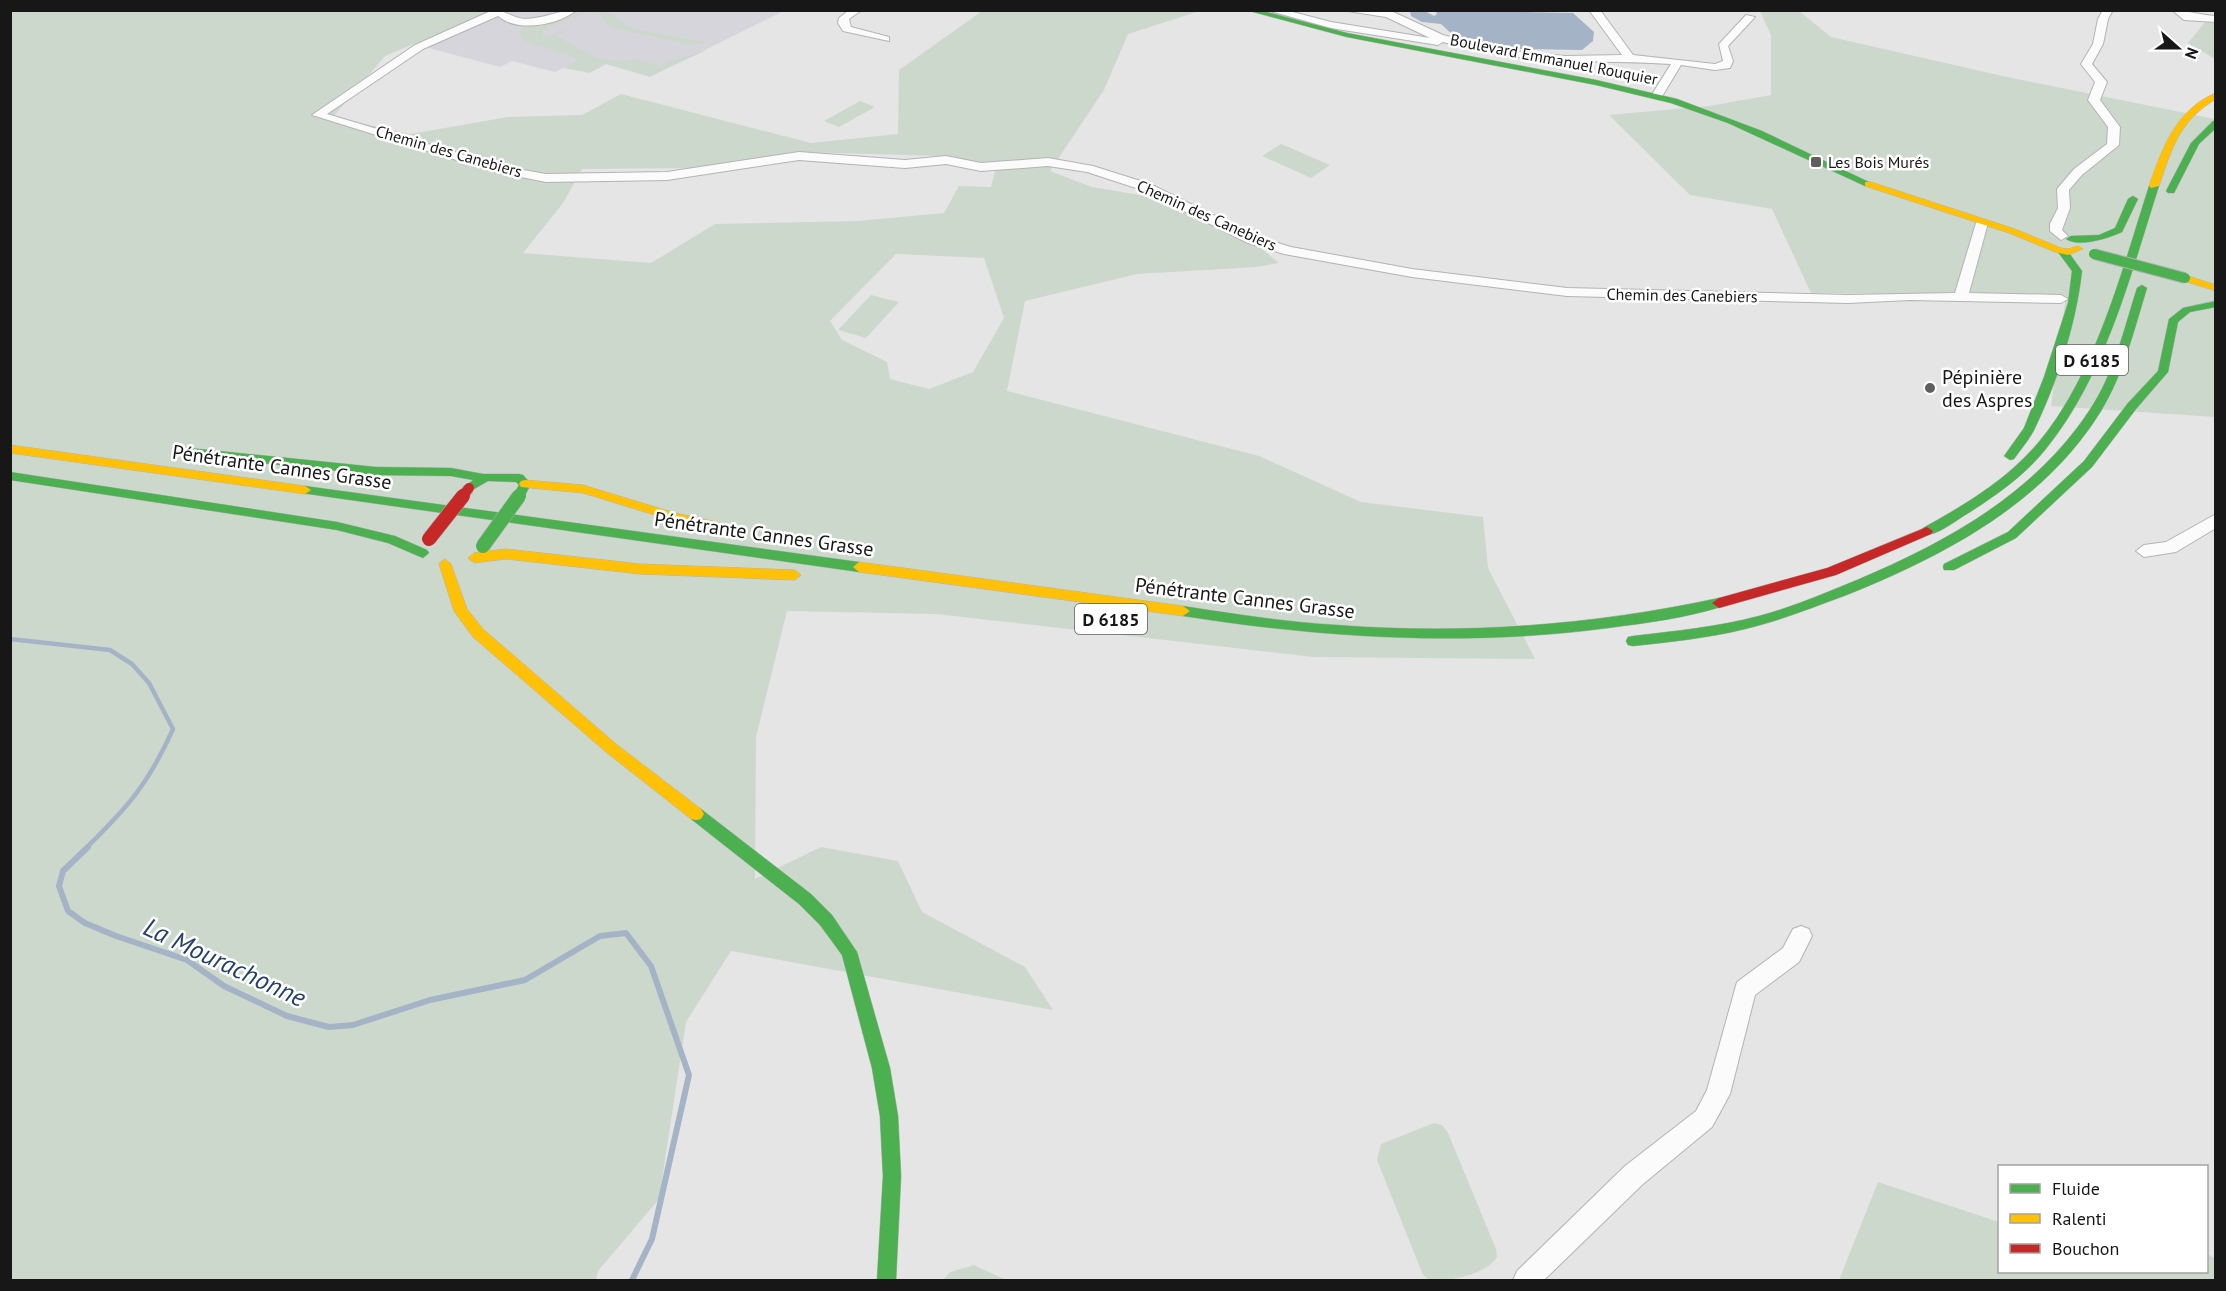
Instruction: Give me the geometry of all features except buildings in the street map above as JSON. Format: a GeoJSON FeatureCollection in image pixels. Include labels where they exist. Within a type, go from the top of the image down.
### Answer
{"type":"FeatureCollection","features":[{"type":"Feature","properties":{"kind":"main road","name":"Boulevard Emmanuel Rouquier"},"geometry":{"type":"LineString","coordinates":[[1249,10],[1305,27],[1621,86],[1657,96],[1712,114],[1878,189],[1982,223],[2061,242],[2094,254],[2216,288]]}},
{"type":"Feature","properties":{"kind":"main road","name":"Pénétrante Cannes Grasse"},"geometry":{"type":"LineString","coordinates":[[10,449],[1252,621],[1359,632],[1426,633],[1568,629],[1665,616],[1750,596],[1821,575],[1913,538],[1956,515],[2007,479],[2040,449],[2073,401],[2111,314],[2172,134],[2182,118],[2200,103],[2216,95]]}},
{"type":"Feature","properties":{"kind":"main road"},"geometry":{"type":"LineString","coordinates":[[2167,204],[2185,158],[2195,143],[2216,123]]}},
{"type":"Feature","properties":{"kind":"main road"},"geometry":{"type":"LineString","coordinates":[[1956,515],[1976,488],[1996,470],[2030,428],[2079,284],[2078,273],[2073,261],[2061,242],[2101,238],[2119,230],[2157,143],[2172,134]]}},
{"type":"Feature","properties":{"kind":"main road","name":"D 6185"},"geometry":{"type":"LineString","coordinates":[[1621,642],[1679,636],[1776,617],[1891,572],[1974,531],[2027,490],[2061,457],[2095,410],[2118,361],[2150,258]]}},
{"type":"Feature","properties":{"kind":"main road"},"geometry":{"type":"LineString","coordinates":[[1939,571],[2012,535],[2049,503],[2088,464],[2132,406],[2163,372],[2173,321],[2177,315],[2196,306],[2216,304]]}},
{"type":"Feature","properties":{"kind":"main road"},"geometry":{"type":"LineString","coordinates":[[170,450],[376,471],[451,472],[480,477],[495,474],[519,478],[522,490],[474,558]]}},
{"type":"Feature","properties":{"kind":"main road","name":"Pénétrante Cannes Grasse"},"geometry":{"type":"LineString","coordinates":[[10,465],[242,497]]}},
{"type":"Feature","properties":{"kind":"main road"},"geometry":{"type":"LineString","coordinates":[[10,476],[337,526],[391,539],[423,553],[434,562],[445,564],[457,565],[474,558],[507,554],[640,569],[804,575]]}},
{"type":"Feature","properties":{"kind":"main road"},"geometry":{"type":"LineString","coordinates":[[423,553],[429,539],[480,477]]}},
{"type":"Feature","properties":{"kind":"main road"},"geometry":{"type":"LineString","coordinates":[[522,490],[583,489],[674,517],[746,532]]}},
{"type":"Feature","properties":{"kind":"main road"},"geometry":{"type":"LineString","coordinates":[[427,522],[510,533]]}},
{"type":"Feature","properties":{"kind":"main road"},"geometry":{"type":"LineString","coordinates":[[840,550],[893,561],[942,578]]}},
{"type":"Feature","properties":{"kind":"main road","name":"Pénétrante Cannes Grasse"},"geometry":{"type":"LineString","coordinates":[[675,556],[827,577]]}},
{"type":"Feature","properties":{"kind":"main road"},"geometry":{"type":"LineString","coordinates":[[445,564],[461,611],[478,633],[611,747],[805,900],[826,920],[849,952],[870,1022],[888,1116],[892,1176],[887,1281]]}},
{"type":"Feature","properties":{"kind":"main road"},"geometry":{"type":"LineString","coordinates":[[1776,617],[1827,609],[1865,597]]}},
{"type":"Feature","properties":{"kind":"street"},"geometry":{"type":"LineString","coordinates":[[498,11],[507,19],[526,21],[549,19],[572,10]]}},
{"type":"Feature","properties":{"kind":"street"},"geometry":{"type":"LineString","coordinates":[[857,10],[843,18],[847,29],[885,39]]}},
{"type":"Feature","properties":{"kind":"street"},"geometry":{"type":"LineString","coordinates":[[1271,10],[1330,25],[1411,40],[1454,43],[1548,60],[1630,58],[1678,61],[1715,67],[1726,66],[1728,61],[1723,46],[1750,17]]}},
{"type":"Feature","properties":{"kind":"street"},"geometry":{"type":"LineString","coordinates":[[1346,10],[1383,12],[1454,43]]}},
{"type":"Feature","properties":{"kind":"street"},"geometry":{"type":"LineString","coordinates":[[1594,10],[1630,58]]}},
{"type":"Feature","properties":{"kind":"street"},"geometry":{"type":"LineString","coordinates":[[2061,242],[2056,231],[2056,224],[2064,208],[2063,189],[2078,172],[2113,145],[2114,127],[2094,100],[2101,82],[2086,64],[2098,44],[2103,20],[2108,10]]}},
{"type":"Feature","properties":{"kind":"street"},"geometry":{"type":"LineString","coordinates":[[2177,10],[2188,18],[2216,19]]}},
{"type":"Feature","properties":{"kind":"street","name":"Chemin des Canebiers"},"geometry":{"type":"LineString","coordinates":[[498,11],[419,46],[318,116],[384,132],[499,168],[546,178],[667,176],[799,156],[905,164],[946,160],[981,167],[1048,162],[1089,169],[1146,187],[1253,240],[1289,251],[1400,271],[1514,286],[1607,294],[2061,299]]}},
{"type":"Feature","properties":{"kind":"street"},"geometry":{"type":"LineString","coordinates":[[1411,40],[1421,29]]}},
{"type":"Feature","properties":{"kind":"street"},"geometry":{"type":"LineString","coordinates":[[1657,96],[1678,61]]}},
{"type":"Feature","properties":{"kind":"street"},"geometry":{"type":"LineString","coordinates":[[1961,297],[1982,223]]}},
{"type":"Feature","properties":{"kind":"street"},"geometry":{"type":"LineString","coordinates":[[2144,551],[2170,548],[2216,520]]}},
{"type":"Feature","properties":{"kind":"street"},"geometry":{"type":"LineString","coordinates":[[1526,1281],[1634,1175],[1704,1119],[1718,1094],[1745,989],[1791,955],[1801,936]]}},
{"type":"Feature","properties":{"kind":"shaded area"},"geometry":{"type":"Polygon","coordinates":[[[1798,10],[1831,37],[2007,77],[2215,119],[2215,417],[2051,406],[2066,296],[1811,293],[1772,209],[1690,195],[1609,115],[1709,106],[1771,95],[1771,35],[1760,11],[1798,10]]]}},
{"type":"Feature","properties":{"kind":"shaded area"},"geometry":{"type":"Polygon","coordinates":[[[10,11],[485,11],[488,13],[385,56],[333,117],[410,134],[508,117],[582,115],[621,94],[811,143],[898,134],[899,70],[982,11],[1200,11],[1128,34],[1104,90],[1050,171],[1092,187],[1176,201],[1233,225],[1279,263],[1257,267],[1137,274],[1025,301],[1007,391],[1259,456],[1361,502],[1483,517],[1488,568],[1535,659],[1313,657],[936,614],[787,611],[756,737],[755,879],[821,847],[898,861],[922,912],[1025,967],[1053,1010],[731,951],[686,1022],[659,1199],[598,1271],[596,1280],[11,1280],[10,11]],[[798,152],[696,168],[582,169],[563,203],[523,253],[651,263],[715,224],[858,221],[944,213],[959,186],[991,187],[995,171],[946,160],[943,156],[798,152]],[[896,254],[830,321],[842,340],[887,362],[890,379],[929,389],[973,372],[1004,318],[984,258],[896,254]]]}},
{"type":"Feature","properties":{"kind":"shaded area"},"geometry":{"type":"Polygon","coordinates":[[[485,11],[784,11],[650,77],[606,64],[590,73],[563,68],[555,72],[512,61],[500,67],[425,47],[488,12],[485,11]]]}},
{"type":"Feature","properties":{"kind":"shaded area"},"geometry":{"type":"Polygon","coordinates":[[[581,11],[585,13],[543,30],[543,35],[546,37],[582,25],[556,36],[597,58],[618,61],[636,59],[661,66],[672,59],[707,50],[650,76],[606,64],[590,72],[564,68],[574,63],[577,58],[525,41],[519,33],[524,25],[565,19],[581,11]]]}},
{"type":"Feature","properties":{"kind":"shaded area"},"geometry":{"type":"Polygon","coordinates":[[[598,11],[609,13],[635,29],[713,44],[695,43],[692,45],[617,29],[605,23],[598,11]]]}},
{"type":"Feature","properties":{"kind":"shaded area"},"geometry":{"type":"Polygon","coordinates":[[[2206,21],[2215,21],[2215,59],[2188,43],[2206,21]]]}},
{"type":"Feature","properties":{"kind":"shaded area"},"geometry":{"type":"Polygon","coordinates":[[[860,101],[875,107],[839,127],[824,121],[860,101]]]}},
{"type":"Feature","properties":{"kind":"shaded area"},"geometry":{"type":"Polygon","coordinates":[[[1281,144],[1330,165],[1311,178],[1262,156],[1281,144]]]}},
{"type":"Feature","properties":{"kind":"shaded area"},"geometry":{"type":"Polygon","coordinates":[[[871,295],[899,302],[866,338],[838,330],[871,295]]]}},
{"type":"Feature","properties":{"kind":"shaded area"},"geometry":{"type":"Polygon","coordinates":[[[1434,1123],[1442,1125],[1448,1133],[1496,1249],[1497,1257],[1484,1269],[1475,1273],[1456,1278],[1429,1280],[1423,1275],[1377,1160],[1381,1144],[1434,1123]]]}},
{"type":"Feature","properties":{"kind":"shaded area"},"geometry":{"type":"Polygon","coordinates":[[[1878,1182],[1998,1222],[1998,1273],[2208,1273],[2208,1254],[2215,1258],[2215,1280],[1839,1280],[1878,1182]]]}},
{"type":"Feature","properties":{"kind":"shaded area"},"geometry":{"type":"Polygon","coordinates":[[[974,1265],[1006,1280],[943,1280],[950,1272],[974,1265]]]}},
{"type":"Feature","properties":{"kind":"water"},"geometry":{"type":"Polygon","coordinates":[[[1435,10],[1573,13],[1594,32],[1593,41],[1582,50],[1520,49],[1456,38],[1441,24],[1422,22],[1411,16],[1410,11],[1425,11],[1434,16],[1437,14],[1435,10]]]}},
{"type":"Feature","properties":{"kind":"waterway","name":"La Mourachonne"},"geometry":{"type":"LineString","coordinates":[[10,639],[110,650],[132,664],[149,683],[173,729],[146,780],[114,820],[86,848]]}},
{"type":"Feature","properties":{"kind":"waterway","name":"La Mourachonne"},"geometry":{"type":"LineString","coordinates":[[88,847],[63,871],[59,886],[68,911],[85,923],[116,936],[187,960],[224,986],[287,1016],[329,1027],[353,1025],[430,1000],[525,980],[600,936],[626,933],[651,966],[689,1075],[652,1239],[632,1280]]}},
{"type":"Feature","properties":{"kind":"traffic: fast"},"geometry":{"type":"LineString","coordinates":[[1249,10],[1347,35],[1596,82],[1674,101],[1731,121],[1868,184]]}},
{"type":"Feature","properties":{"kind":"traffic: fast"},"geometry":{"type":"LineString","coordinates":[[2171,191],[2195,143],[2216,123]]}},
{"type":"Feature","properties":{"kind":"traffic: fast"},"geometry":{"type":"LineString","coordinates":[[1927,531],[1972,505],[2016,473],[2041,448],[2061,421],[2079,390],[2108,323],[2154,186]]}},
{"type":"Feature","properties":{"kind":"traffic: fast"},"geometry":{"type":"LineString","coordinates":[[2071,239],[2101,238],[2119,230],[2133,199]]}},
{"type":"Feature","properties":{"kind":"traffic: fast"},"geometry":{"type":"LineString","coordinates":[[2010,456],[2029,429],[2050,377],[2073,303],[2077,271],[2063,252]]}},
{"type":"Feature","properties":{"kind":"traffic: fast"},"geometry":{"type":"LineString","coordinates":[[2094,254],[2185,278]]}},
{"type":"Feature","properties":{"kind":"traffic: fast"},"geometry":{"type":"LineString","coordinates":[[1633,641],[1728,628],[1782,614],[1848,589],[1919,557],[1954,539],[2018,497],[2072,443],[2095,411],[2117,367],[2142,288]]}},
{"type":"Feature","properties":{"kind":"traffic: fast"},"geometry":{"type":"LineString","coordinates":[[1949,567],[2012,535],[2088,464],[2132,406],[2163,372],[2173,321],[2187,310],[2216,304]]}},
{"type":"Feature","properties":{"kind":"traffic: fast"},"geometry":{"type":"LineString","coordinates":[[179,451],[376,471],[451,472],[480,477]]}},
{"type":"Feature","properties":{"kind":"traffic: fast"},"geometry":{"type":"LineString","coordinates":[[10,476],[337,526],[391,539],[423,553]]}},
{"type":"Feature","properties":{"kind":"traffic: fast"},"geometry":{"type":"LineString","coordinates":[[469,488],[486,477],[519,478],[525,484],[519,496]]}},
{"type":"Feature","properties":{"kind":"traffic: fast"},"geometry":{"type":"LineString","coordinates":[[305,490],[859,567]]}},
{"type":"Feature","properties":{"kind":"traffic: fast"},"geometry":{"type":"LineString","coordinates":[[483,546],[519,496]]}},
{"type":"Feature","properties":{"kind":"traffic: fast"},"geometry":{"type":"LineString","coordinates":[[1183,611],[1316,629],[1450,634],[1586,626],[1675,613],[1719,603]]}},
{"type":"Feature","properties":{"kind":"traffic: fast"},"geometry":{"type":"LineString","coordinates":[[696,814],[805,899],[826,920],[849,952],[881,1068],[889,1116],[892,1176],[887,1280]]}},
{"type":"Feature","properties":{"kind":"traffic: slow"},"geometry":{"type":"LineString","coordinates":[[2154,186],[2169,145],[2182,122],[2216,95]]}},
{"type":"Feature","properties":{"kind":"traffic: slow"},"geometry":{"type":"LineString","coordinates":[[1868,184],[2012,231],[2058,250],[2068,252],[2078,249]]}},
{"type":"Feature","properties":{"kind":"traffic: slow"},"geometry":{"type":"LineString","coordinates":[[2185,278],[2216,288]]}},
{"type":"Feature","properties":{"kind":"traffic: slow"},"geometry":{"type":"LineString","coordinates":[[10,449],[305,490]]}},
{"type":"Feature","properties":{"kind":"traffic: slow"},"geometry":{"type":"LineString","coordinates":[[525,484],[583,489],[674,517],[731,529]]}},
{"type":"Feature","properties":{"kind":"traffic: slow"},"geometry":{"type":"LineString","coordinates":[[474,558],[506,554],[640,569],[795,575]]}},
{"type":"Feature","properties":{"kind":"traffic: slow"},"geometry":{"type":"LineString","coordinates":[[445,564],[461,611],[478,633],[611,748],[696,814]]}},
{"type":"Feature","properties":{"kind":"traffic: slow"},"geometry":{"type":"LineString","coordinates":[[859,567],[1183,611]]}},
{"type":"Feature","properties":{"kind":"traffic: jam"},"geometry":{"type":"LineString","coordinates":[[429,539],[469,488]]}},
{"type":"Feature","properties":{"kind":"traffic: jam"},"geometry":{"type":"LineString","coordinates":[[1719,603],[1831,572],[1927,531]]}},
{"type":"Feature","properties":{"kind":"place","name":"Les Bois Murés"},"geometry":{"type":"Point","coordinates":[1816,162]}},
{"type":"Feature","properties":{"kind":"place","name":"Pépinière des Aspres"},"geometry":{"type":"Point","coordinates":[1930,388]}}]}
